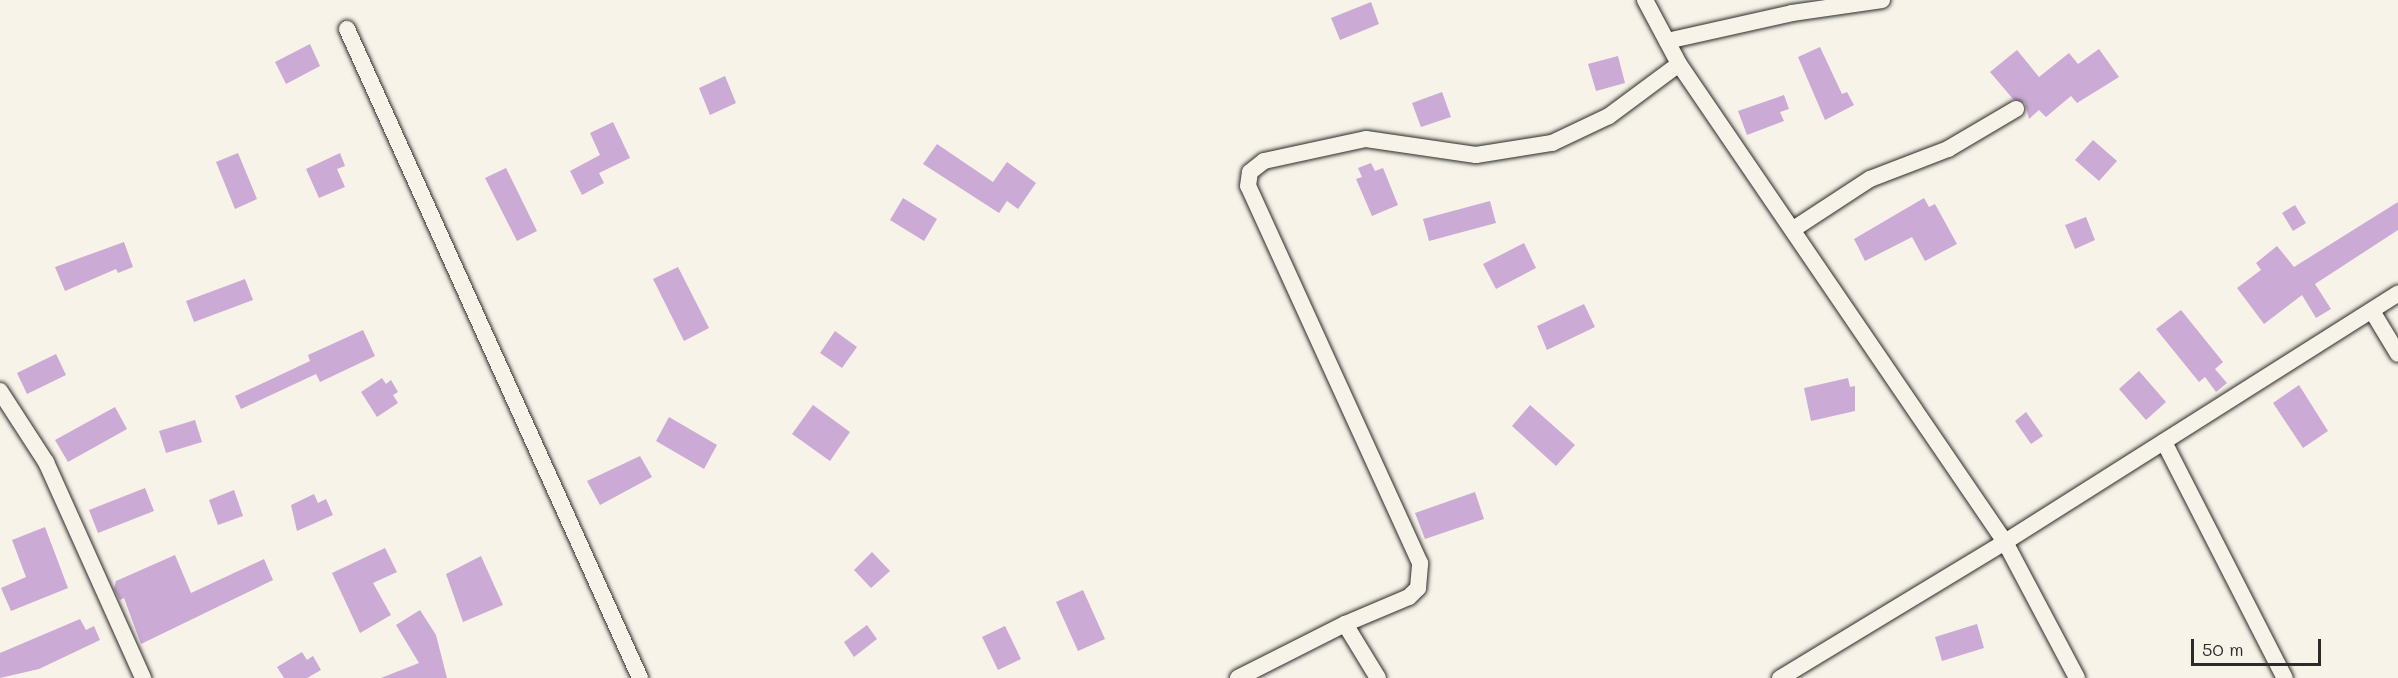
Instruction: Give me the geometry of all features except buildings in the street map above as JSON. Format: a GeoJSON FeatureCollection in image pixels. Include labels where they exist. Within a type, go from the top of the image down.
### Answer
{"type":"FeatureCollection","features":[{"type":"Feature","properties":{"kind":"street"},"geometry":{"type":"LineString","coordinates":[[1645,0],[1679,64],[1794,228],[2005,542],[2077,678]]}},
{"type":"Feature","properties":{"kind":"street"},"geometry":{"type":"LineString","coordinates":[[1667,41],[1792,13],[1882,0]]}},
{"type":"Feature","properties":{"kind":"street"},"geometry":{"type":"LineString","coordinates":[[347,29],[640,678]]}},
{"type":"Feature","properties":{"kind":"street"},"geometry":{"type":"LineString","coordinates":[[1238,678],[1345,624],[1408,597],[1418,588],[1420,563],[1248,186],[1250,172],[1264,161],[1366,139],[1476,155],[1552,143],[1609,116],[1679,64]]}},
{"type":"Feature","properties":{"kind":"street"},"geometry":{"type":"LineString","coordinates":[[1794,228],[1870,179],[1948,149],[2016,109]]}},
{"type":"Feature","properties":{"kind":"street"},"geometry":{"type":"LineString","coordinates":[[1780,678],[2005,542],[2398,294]]}},
{"type":"Feature","properties":{"kind":"street"},"geometry":{"type":"LineString","coordinates":[[2372,311],[2398,354]]}},
{"type":"Feature","properties":{"kind":"street"},"geometry":{"type":"LineString","coordinates":[[0,391],[46,462],[143,678]]}},
{"type":"Feature","properties":{"kind":"street"},"geometry":{"type":"LineString","coordinates":[[2164,441],[2285,678]]}},
{"type":"Feature","properties":{"kind":"street"},"geometry":{"type":"LineString","coordinates":[[1345,624],[1378,678]]}}]}
